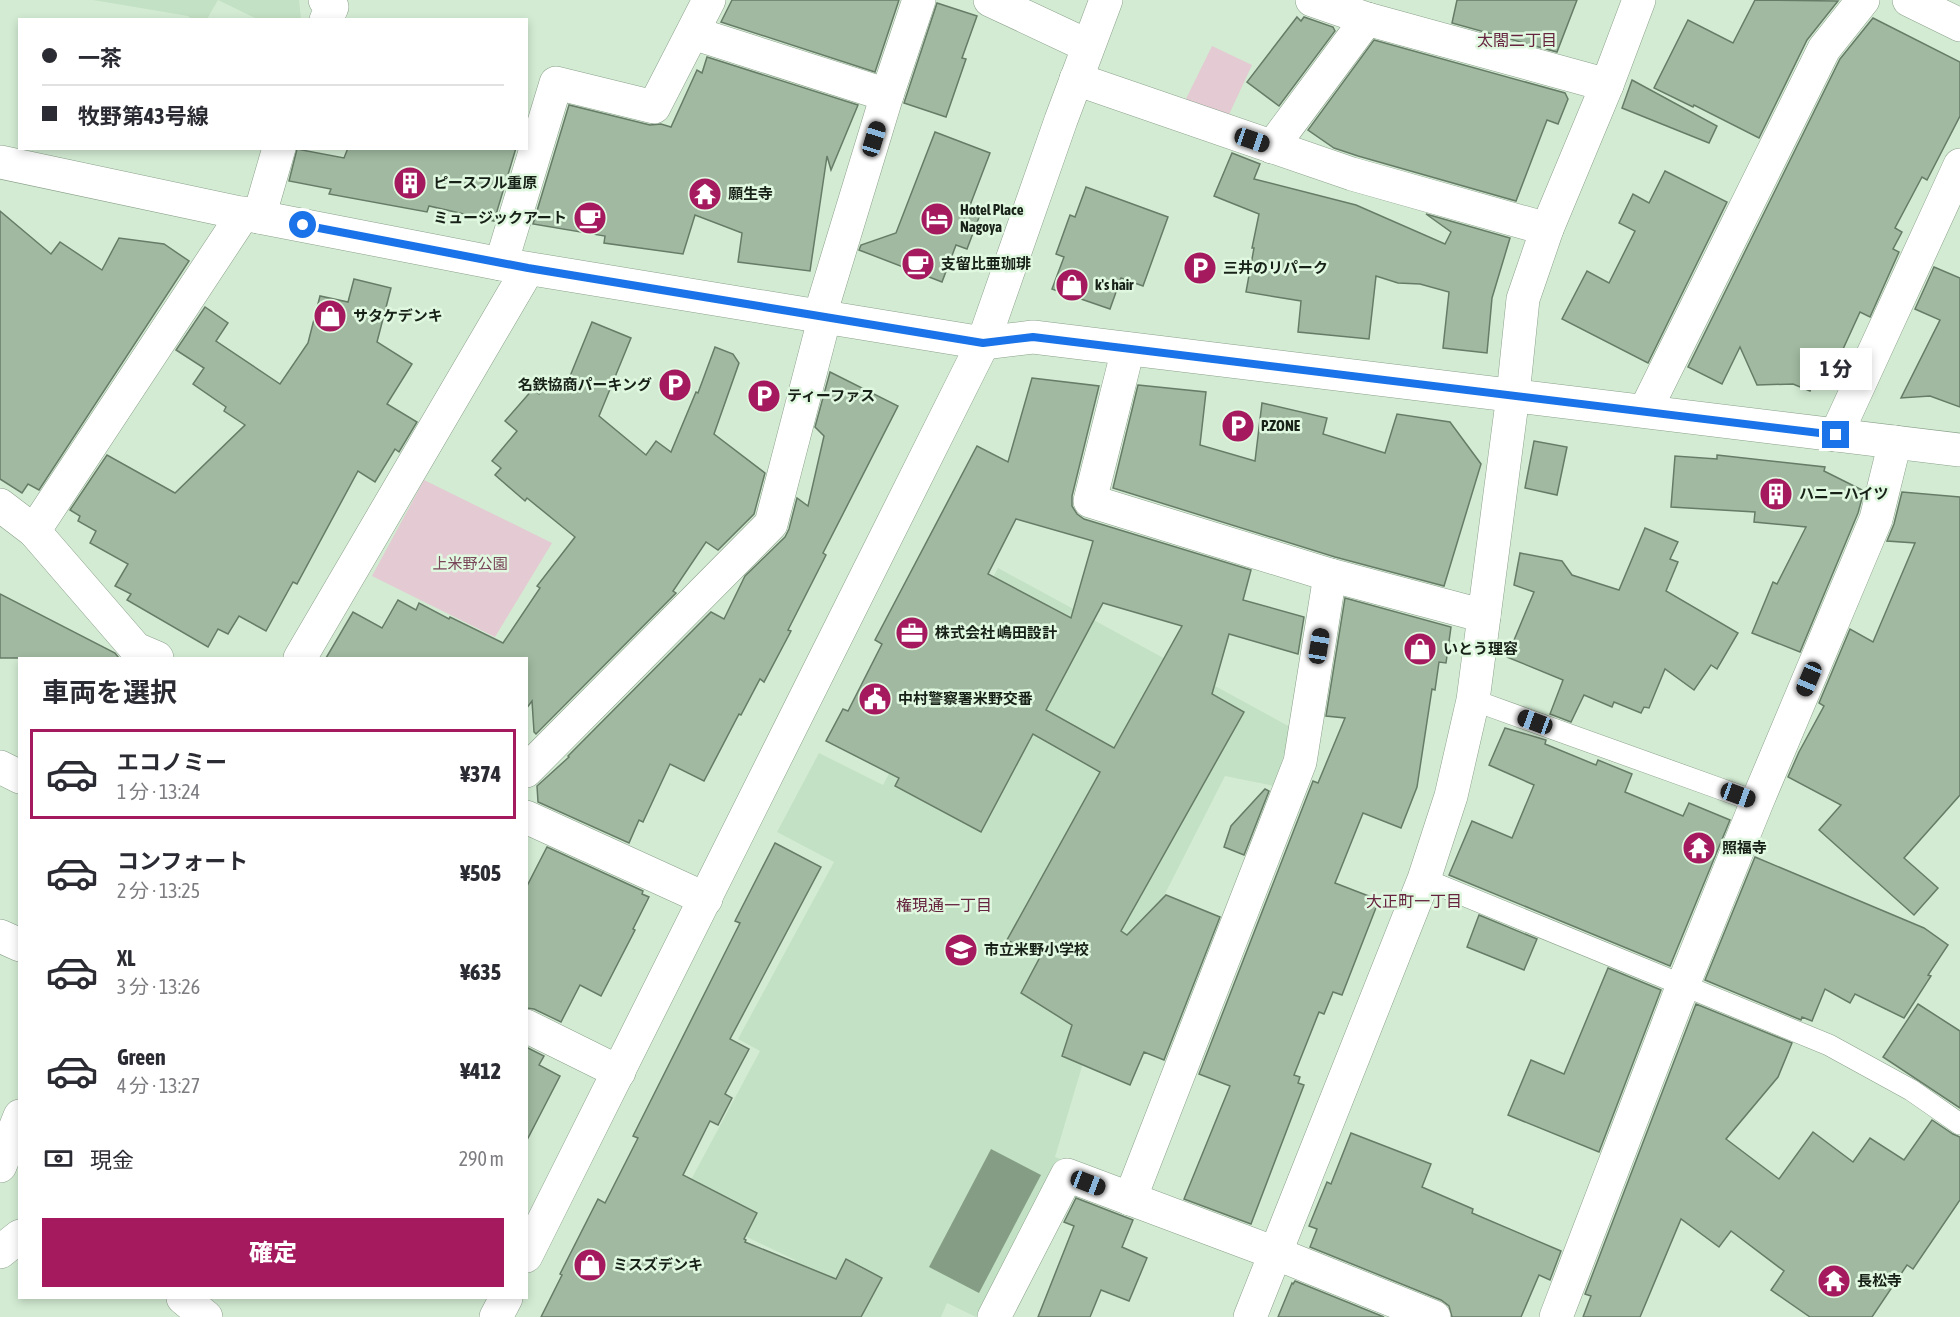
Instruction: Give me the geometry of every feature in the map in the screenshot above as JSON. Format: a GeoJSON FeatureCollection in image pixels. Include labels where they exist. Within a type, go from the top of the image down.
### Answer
{"type":"FeatureCollection","features":[{"type":"Feature","properties":{"kind":"street"},"geometry":{"type":"LineString","coordinates":[[325,0],[332,7],[327,18]]}},
{"type":"Feature","properties":{"kind":"street"},"geometry":{"type":"LineString","coordinates":[[301,657],[514,266],[556,83],[654,107],[709,0]]}},
{"type":"Feature","properties":{"kind":"street"},"geometry":{"type":"LineString","coordinates":[[528,769],[771,524],[823,316],[887,95],[919,0]]}},
{"type":"Feature","properties":{"kind":"street"},"geometry":{"type":"LineString","coordinates":[[990,0],[1088,46]]}},
{"type":"Feature","properties":{"kind":"street"},"geometry":{"type":"LineString","coordinates":[[528,1252],[983,343],[1106,0]]}},
{"type":"Feature","properties":{"kind":"street"},"geometry":{"type":"LineString","coordinates":[[1312,0],[1367,19],[1607,85]]}},
{"type":"Feature","properties":{"kind":"street"},"geometry":{"type":"LineString","coordinates":[[1250,1317],[1424,879],[1451,795],[1473,700],[1513,395],[1523,299],[1547,229],[1607,85],[1639,0]]}},
{"type":"Feature","properties":{"kind":"street"},"geometry":{"type":"LineString","coordinates":[[1645,411],[1824,50],[1863,0]]}},
{"type":"Feature","properties":{"kind":"street"},"geometry":{"type":"LineString","coordinates":[[1909,0],[1960,25]]}},
{"type":"Feature","properties":{"kind":"street"},"geometry":{"type":"LineString","coordinates":[[1272,147],[1367,19]]}},
{"type":"Feature","properties":{"kind":"street"},"geometry":{"type":"LineString","coordinates":[[693,33],[887,95]]}},
{"type":"Feature","properties":{"kind":"street"},"geometry":{"type":"LineString","coordinates":[[1076,79],[1352,174],[1547,229]]}},
{"type":"Feature","properties":{"kind":"street"},"geometry":{"type":"LineString","coordinates":[[33,531],[252,215],[278,150]]}},
{"type":"Feature","properties":{"kind":"street"},"geometry":{"type":"LineString","coordinates":[[0,162],[252,215],[514,266],[983,343],[1033,337],[1960,450]]}},
{"type":"Feature","properties":{"kind":"street"},"geometry":{"type":"LineString","coordinates":[[1836,435],[1960,165]]}},
{"type":"Feature","properties":{"kind":"street"},"geometry":{"type":"LineString","coordinates":[[1128,349],[1090,501],[1330,575],[1484,616]]}},
{"type":"Feature","properties":{"kind":"street"},"geometry":{"type":"LineString","coordinates":[[1556,1317],[1683,985],[1876,519],[1895,441]]}},
{"type":"Feature","properties":{"kind":"street"},"geometry":{"type":"LineString","coordinates":[[0,506],[33,531],[136,648],[155,657]]}},
{"type":"Feature","properties":{"kind":"street"},"geometry":{"type":"LineString","coordinates":[[1130,1199],[1300,762],[1330,575]]}},
{"type":"Feature","properties":{"kind":"street"},"geometry":{"type":"LineString","coordinates":[[0,767],[18,776]]}},
{"type":"Feature","properties":{"kind":"street"},"geometry":{"type":"LineString","coordinates":[[528,818],[706,899]]}},
{"type":"Feature","properties":{"kind":"street"},"geometry":{"type":"LineString","coordinates":[[0,936],[18,944]]}},
{"type":"Feature","properties":{"kind":"street"},"geometry":{"type":"LineString","coordinates":[[528,1027],[619,1072]]}},
{"type":"Feature","properties":{"kind":"street"},"geometry":{"type":"LineString","coordinates":[[0,1166],[18,1121]]}},
{"type":"Feature","properties":{"kind":"street"},"geometry":{"type":"LineString","coordinates":[[0,1173],[18,1181]]}},
{"type":"Feature","properties":{"kind":"street"},"geometry":{"type":"LineString","coordinates":[[994,1317],[1067,1175],[1434,1317]]}},
{"type":"Feature","properties":{"kind":"street"},"geometry":{"type":"LineString","coordinates":[[0,1252],[18,1238]]}},
{"type":"Feature","properties":{"kind":"street"},"geometry":{"type":"LineString","coordinates":[[184,1299],[206,1317]]}},
{"type":"Feature","properties":{"kind":"street"},"geometry":{"type":"LineString","coordinates":[[496,1317],[505,1299]]}},
{"type":"Feature","properties":{"kind":"lane"},"geometry":{"type":"LineString","coordinates":[[1473,700],[1757,802]]}},
{"type":"Feature","properties":{"kind":"lane"},"geometry":{"type":"LineString","coordinates":[[1424,879],[1829,1045],[1911,1090],[1960,1124]]}},
{"type":"Feature","properties":{"kind":"shaded area"},"geometry":{"type":"Polygon","coordinates":[[[93,0],[218,0],[208,18],[93,0]]]}},
{"type":"Feature","properties":{"kind":"shaded area"},"geometry":{"type":"Polygon","coordinates":[[[218,0],[299,0],[301,18],[255,18],[218,0]]]}},
{"type":"Feature","properties":{"kind":"shaded area","name":"市立米野小学校"},"geometry":{"type":"Polygon","coordinates":[[[998,568],[1292,728],[1274,786],[1225,776],[1089,1043],[1055,1157],[1063,1160],[985,1311],[976,1317],[947,1303],[941,1317],[794,1317],[775,1308],[795,1260],[678,1204],[760,1051],[738,1039],[834,862],[777,832],[819,753],[883,785],[998,568]]]}},
{"type":"Feature","properties":{"kind":"shaded area"},"geometry":{"type":"Polygon","coordinates":[[[991,1149],[1041,1175],[979,1293],[929,1267],[991,1149]]]}},
{"type":"Feature","properties":{"kind":"green space"},"geometry":{"type":"Polygon","coordinates":[[[1212,46],[1252,65],[1226,121],[1185,101],[1212,46]]]}},
{"type":"Feature","properties":{"kind":"green space","name":"上米野公園"},"geometry":{"type":"Polygon","coordinates":[[[424,480],[552,543],[495,637],[372,576],[424,480]]]}},
{"type":"Feature","properties":{"kind":"building"},"geometry":{"type":"Polygon","coordinates":[[[732,0],[899,0],[875,72],[721,22],[732,0]]]}},
{"type":"Feature","properties":{"kind":"building"},"geometry":{"type":"Polygon","coordinates":[[[1457,0],[1577,0],[1557,52],[1452,23],[1457,0]]]}},
{"type":"Feature","properties":{"kind":"building"},"geometry":{"type":"Polygon","coordinates":[[[1755,0],[1838,1],[1807,40],[1759,138],[1694,105],[1693,107],[1654,88],[1688,20],[1733,43],[1755,0]]]}},
{"type":"Feature","properties":{"kind":"building"},"geometry":{"type":"Polygon","coordinates":[[[937,3],[977,16],[962,58],[966,59],[946,117],[904,103],[937,3]]]}},
{"type":"Feature","properties":{"kind":"building"},"geometry":{"type":"Polygon","coordinates":[[[1297,17],[1301,21],[1304,17],[1333,27],[1335,31],[1279,106],[1247,82],[1297,17]]]}},
{"type":"Feature","properties":{"kind":"building"},"geometry":{"type":"Polygon","coordinates":[[[1873,18],[1960,62],[1960,116],[1927,180],[1922,177],[1895,228],[1902,232],[1893,249],[1899,252],[1870,317],[1860,312],[1827,384],[1815,379],[1810,391],[1793,384],[1757,385],[1740,347],[1722,384],[1688,367],[1840,59],[1873,18]]]}},
{"type":"Feature","properties":{"kind":"building"},"geometry":{"type":"Polygon","coordinates":[[[1374,40],[1565,93],[1568,99],[1558,124],[1547,120],[1516,201],[1334,148],[1308,130],[1374,40]]]}},
{"type":"Feature","properties":{"kind":"building"},"geometry":{"type":"Polygon","coordinates":[[[707,57],[858,105],[831,170],[827,156],[810,271],[738,262],[742,233],[695,215],[683,254],[604,243],[605,236],[533,224],[569,105],[650,125],[661,124],[671,127],[697,70],[702,73],[707,57]]]}},
{"type":"Feature","properties":{"kind":"building"},"geometry":{"type":"Polygon","coordinates":[[[1632,80],[1717,126],[1709,143],[1622,108],[1632,80]]]}},
{"type":"Feature","properties":{"kind":"building"},"geometry":{"type":"Polygon","coordinates":[[[935,132],[990,153],[969,208],[981,212],[967,249],[956,245],[942,282],[859,250],[861,245],[896,233],[935,132]]]}},
{"type":"Feature","properties":{"kind":"building"},"geometry":{"type":"Polygon","coordinates":[[[297,150],[344,158],[347,150],[515,150],[494,221],[429,206],[427,212],[329,194],[331,189],[289,181],[297,150]]]}},
{"type":"Feature","properties":{"kind":"building"},"geometry":{"type":"Polygon","coordinates":[[[1232,153],[1260,164],[1254,179],[1356,205],[1445,244],[1451,232],[1426,214],[1510,238],[1492,298],[1487,353],[1443,348],[1449,292],[1420,284],[1398,283],[1376,276],[1369,339],[1298,332],[1301,301],[1246,292],[1259,214],[1214,196],[1232,153]]]}},
{"type":"Feature","properties":{"kind":"building"},"geometry":{"type":"Polygon","coordinates":[[[1665,171],[1727,202],[1648,363],[1562,319],[1587,271],[1609,283],[1635,231],[1619,223],[1633,194],[1649,203],[1665,171]]]}},
{"type":"Feature","properties":{"kind":"building"},"geometry":{"type":"Polygon","coordinates":[[[1086,187],[1168,217],[1143,286],[1121,278],[1110,309],[1052,289],[1064,257],[1056,254],[1070,215],[1075,217],[1086,187]]]}},
{"type":"Feature","properties":{"kind":"building"},"geometry":{"type":"Polygon","coordinates":[[[0,211],[51,254],[60,242],[102,270],[119,238],[164,244],[189,261],[39,490],[28,484],[22,493],[0,479],[0,211]]]}},
{"type":"Feature","properties":{"kind":"building"},"geometry":{"type":"Polygon","coordinates":[[[1934,267],[1960,278],[1960,407],[1930,396],[1901,398],[1940,320],[1915,309],[1934,267]]]}},
{"type":"Feature","properties":{"kind":"building"},"geometry":{"type":"Polygon","coordinates":[[[354,279],[391,288],[377,342],[412,364],[387,404],[417,422],[399,452],[395,449],[375,482],[358,471],[297,584],[293,582],[266,631],[239,616],[228,634],[218,629],[208,647],[127,600],[131,594],[115,586],[128,564],[90,543],[96,531],[78,521],[80,516],[70,510],[107,455],[175,493],[245,425],[224,411],[226,407],[193,384],[204,368],[176,350],[205,307],[228,323],[216,341],[280,384],[308,343],[320,296],[348,302],[354,279]]]}},
{"type":"Feature","properties":{"kind":"building"},"geometry":{"type":"Polygon","coordinates":[[[592,322],[631,338],[599,416],[646,455],[656,441],[671,452],[696,392],[698,393],[715,347],[733,354],[739,363],[714,434],[765,473],[754,514],[718,550],[706,542],[673,591],[676,593],[536,734],[532,701],[528,706],[528,657],[327,657],[353,612],[382,628],[398,600],[416,610],[419,603],[503,643],[540,588],[537,586],[575,537],[527,498],[525,501],[495,475],[501,468],[492,461],[517,431],[505,421],[533,389],[539,394],[551,380],[564,391],[592,322]]]}},
{"type":"Feature","properties":{"kind":"building"},"geometry":{"type":"Polygon","coordinates":[[[830,372],[898,406],[823,553],[826,555],[788,630],[791,631],[764,682],[760,679],[741,715],[739,714],[704,781],[670,764],[643,822],[639,820],[629,843],[538,802],[537,786],[569,757],[711,612],[724,619],[745,576],[785,537],[797,498],[808,506],[824,436],[815,427],[830,372]]]}},
{"type":"Feature","properties":{"kind":"building"},"geometry":{"type":"Polygon","coordinates":[[[1032,378],[1099,386],[1072,496],[1072,506],[1077,514],[1084,519],[1251,570],[1243,600],[1304,617],[1298,654],[1229,634],[1212,694],[1244,712],[1121,931],[1127,935],[1166,895],[1220,917],[1164,1060],[1144,1052],[1130,1085],[1062,1056],[1072,1025],[1021,993],[1040,957],[1007,940],[1100,772],[1033,734],[981,832],[895,786],[899,778],[826,741],[843,709],[848,711],[882,644],[875,640],[977,446],[1008,462],[1032,378]],[[1016,519],[988,574],[1071,618],[1093,541],[1016,519]],[[1103,603],[1046,710],[1114,748],[1182,626],[1103,603]]]}},
{"type":"Feature","properties":{"kind":"building"},"geometry":{"type":"Polygon","coordinates":[[[1138,385],[1206,392],[1200,445],[1255,461],[1262,403],[1327,418],[1323,434],[1385,453],[1397,414],[1450,422],[1481,464],[1444,586],[1335,557],[1113,488],[1138,385]]]}},
{"type":"Feature","properties":{"kind":"building"},"geometry":{"type":"Polygon","coordinates":[[[1534,441],[1567,447],[1557,495],[1525,488],[1534,441]]]}},
{"type":"Feature","properties":{"kind":"building"},"geometry":{"type":"Polygon","coordinates":[[[1717,455],[1825,467],[1824,471],[1864,491],[1858,513],[1800,652],[1752,633],[1773,582],[1777,584],[1806,527],[1754,522],[1755,512],[1671,507],[1675,456],[1717,459],[1717,455]]]}},
{"type":"Feature","properties":{"kind":"building"},"geometry":{"type":"Polygon","coordinates":[[[1902,492],[1960,497],[1960,795],[1904,858],[1938,888],[1914,915],[1819,830],[1841,805],[1788,777],[1824,706],[1819,703],[1850,629],[1873,642],[1915,543],[1887,541],[1902,492]]]}},
{"type":"Feature","properties":{"kind":"building"},"geometry":{"type":"Polygon","coordinates":[[[1645,528],[1678,542],[1670,559],[1678,562],[1666,591],[1738,633],[1717,669],[1711,665],[1694,690],[1665,669],[1649,708],[1644,707],[1641,713],[1614,702],[1612,707],[1584,695],[1571,722],[1550,714],[1563,680],[1507,657],[1534,592],[1514,585],[1520,553],[1562,561],[1572,575],[1619,590],[1645,528]]]}},
{"type":"Feature","properties":{"kind":"building"},"geometry":{"type":"Polygon","coordinates":[[[0,594],[115,653],[118,657],[18,657],[0,658],[0,594]]]}},
{"type":"Feature","properties":{"kind":"building"},"geometry":{"type":"Polygon","coordinates":[[[1345,598],[1451,627],[1446,663],[1439,662],[1435,690],[1432,689],[1417,787],[1401,828],[1363,813],[1335,883],[1379,900],[1342,995],[1333,992],[1324,1014],[1319,1012],[1294,1075],[1300,1077],[1298,1083],[1304,1085],[1251,1224],[1184,1199],[1230,1086],[1199,1074],[1313,781],[1318,783],[1345,718],[1326,716],[1345,598]]]}},
{"type":"Feature","properties":{"kind":"building"},"geometry":{"type":"Polygon","coordinates":[[[1505,728],[1546,740],[1545,744],[1596,765],[1598,760],[1632,774],[1625,792],[1683,816],[1689,803],[1730,820],[1670,966],[1449,875],[1472,821],[1512,838],[1534,785],[1489,765],[1505,728]]]}},
{"type":"Feature","properties":{"kind":"building"},"geometry":{"type":"Polygon","coordinates":[[[1265,789],[1269,791],[1244,855],[1224,847],[1231,826],[1265,789]]]}},
{"type":"Feature","properties":{"kind":"building"},"geometry":{"type":"Polygon","coordinates":[[[775,843],[821,867],[730,1039],[749,1049],[725,1094],[732,1098],[718,1125],[710,1121],[683,1175],[757,1213],[744,1239],[745,1242],[836,1279],[846,1259],[882,1278],[861,1317],[541,1317],[598,1199],[605,1203],[638,1138],[633,1136],[740,923],[735,921],[775,843]]]}},
{"type":"Feature","properties":{"kind":"building"},"geometry":{"type":"Polygon","coordinates":[[[547,847],[643,891],[642,894],[649,897],[601,996],[580,985],[561,1022],[528,1008],[528,884],[547,847]]]}},
{"type":"Feature","properties":{"kind":"building"},"geometry":{"type":"Polygon","coordinates":[[[1755,857],[1924,928],[1948,945],[1904,1018],[1855,994],[1850,1003],[1825,989],[1812,1021],[1802,1017],[1801,1020],[1705,980],[1755,857]]]}},
{"type":"Feature","properties":{"kind":"building"},"geometry":{"type":"Polygon","coordinates":[[[1479,915],[1537,939],[1524,970],[1467,947],[1479,915]]]}},
{"type":"Feature","properties":{"kind":"building"},"geometry":{"type":"Polygon","coordinates":[[[1608,968],[1661,990],[1599,1152],[1508,1115],[1531,1060],[1564,1074],[1608,968]]]}},
{"type":"Feature","properties":{"kind":"building"},"geometry":{"type":"Polygon","coordinates":[[[1696,1004],[1792,1043],[1778,1077],[1726,1139],[1779,1179],[1813,1132],[1853,1162],[1870,1138],[1904,1160],[1932,1120],[1960,1137],[1960,1200],[1913,1269],[1907,1265],[1872,1317],[1810,1317],[1771,1290],[1784,1271],[1731,1231],[1719,1247],[1681,1219],[1640,1317],[1583,1317],[1591,1296],[1585,1294],[1696,1004]]]}},
{"type":"Feature","properties":{"kind":"building"},"geometry":{"type":"Polygon","coordinates":[[[1918,1004],[1960,1031],[1960,1108],[1883,1057],[1918,1004]]]}},
{"type":"Feature","properties":{"kind":"building"},"geometry":{"type":"Polygon","coordinates":[[[528,1048],[544,1056],[539,1065],[560,1076],[528,1138],[528,1048]]]}},
{"type":"Feature","properties":{"kind":"building"},"geometry":{"type":"Polygon","coordinates":[[[1351,1133],[1431,1164],[1422,1187],[1473,1209],[1472,1213],[1561,1251],[1550,1280],[1539,1275],[1521,1317],[1452,1317],[1449,1306],[1441,1300],[1310,1247],[1317,1229],[1309,1226],[1327,1182],[1331,1184],[1351,1133]]]}},
{"type":"Feature","properties":{"kind":"building"},"geometry":{"type":"Polygon","coordinates":[[[1076,1198],[1133,1220],[1122,1247],[1147,1258],[1129,1301],[1101,1290],[1090,1317],[1038,1317],[1074,1226],[1064,1222],[1076,1198]]]}},
{"type":"Feature","properties":{"kind":"building"},"geometry":{"type":"Polygon","coordinates":[[[1295,1281],[1384,1317],[1278,1317],[1292,1283],[1295,1281]]]}},
{"type":"Feature","properties":{"kind":"place","name":"ピースフル重原"},"geometry":{"type":"Point","coordinates":[410,183]}},
{"type":"Feature","properties":{"kind":"place","name":"願生寺"},"geometry":{"type":"Point","coordinates":[705,194]}},
{"type":"Feature","properties":{"kind":"place","name":"ミュージックアート"},"geometry":{"type":"Point","coordinates":[590,218]}},
{"type":"Feature","properties":{"kind":"place","name":"Hotel Place Nagoya"},"geometry":{"type":"Point","coordinates":[937,219]}},
{"type":"Feature","properties":{"kind":"place","name":"支留比亜珈琲"},"geometry":{"type":"Point","coordinates":[918,264]}},
{"type":"Feature","properties":{"kind":"place","name":"三井のリパーク"},"geometry":{"type":"Point","coordinates":[1200,268]}},
{"type":"Feature","properties":{"kind":"place","name":"k's hair"},"geometry":{"type":"Point","coordinates":[1072,285]}},
{"type":"Feature","properties":{"kind":"place","name":"サタケデンキ"},"geometry":{"type":"Point","coordinates":[330,316]}},
{"type":"Feature","properties":{"kind":"place","name":"名鉄協商パーキング"},"geometry":{"type":"Point","coordinates":[675,385]}},
{"type":"Feature","properties":{"kind":"place","name":"ティーファス"},"geometry":{"type":"Point","coordinates":[764,396]}},
{"type":"Feature","properties":{"kind":"place","name":"P.ZONE"},"geometry":{"type":"Point","coordinates":[1238,426]}},
{"type":"Feature","properties":{"kind":"place","name":"ハニーハイツ"},"geometry":{"type":"Point","coordinates":[1776,494]}},
{"type":"Feature","properties":{"kind":"place","name":"株式会社 嶋田設計"},"geometry":{"type":"Point","coordinates":[912,633]}},
{"type":"Feature","properties":{"kind":"place","name":"いとう理容"},"geometry":{"type":"Point","coordinates":[1420,649]}},
{"type":"Feature","properties":{"kind":"place","name":"中村警察署米野交番"},"geometry":{"type":"Point","coordinates":[875,699]}},
{"type":"Feature","properties":{"kind":"place","name":"照福寺"},"geometry":{"type":"Point","coordinates":[1699,848]}},
{"type":"Feature","properties":{"kind":"place","name":"市立米野小学校"},"geometry":{"type":"Point","coordinates":[961,950]}},
{"type":"Feature","properties":{"kind":"place","name":"ミスズデンキ"},"geometry":{"type":"Point","coordinates":[590,1265]}},
{"type":"Feature","properties":{"kind":"place","name":"長松寺"},"geometry":{"type":"Point","coordinates":[1834,1281]}},
{"type":"Feature","properties":{"kind":"district","name":"太閤二丁目"},"geometry":{"type":"Point","coordinates":[1517,40]}},
{"type":"Feature","properties":{"kind":"district","name":"大正町一丁目"},"geometry":{"type":"Point","coordinates":[1414,901]}},
{"type":"Feature","properties":{"kind":"district","name":"権現通一丁目"},"geometry":{"type":"Point","coordinates":[944,905]}},
{"type":"Feature","properties":{"kind":"route"},"geometry":{"type":"LineString","coordinates":[[303,225],[528,268],[983,343],[1033,337],[1836,435]]}}]}
